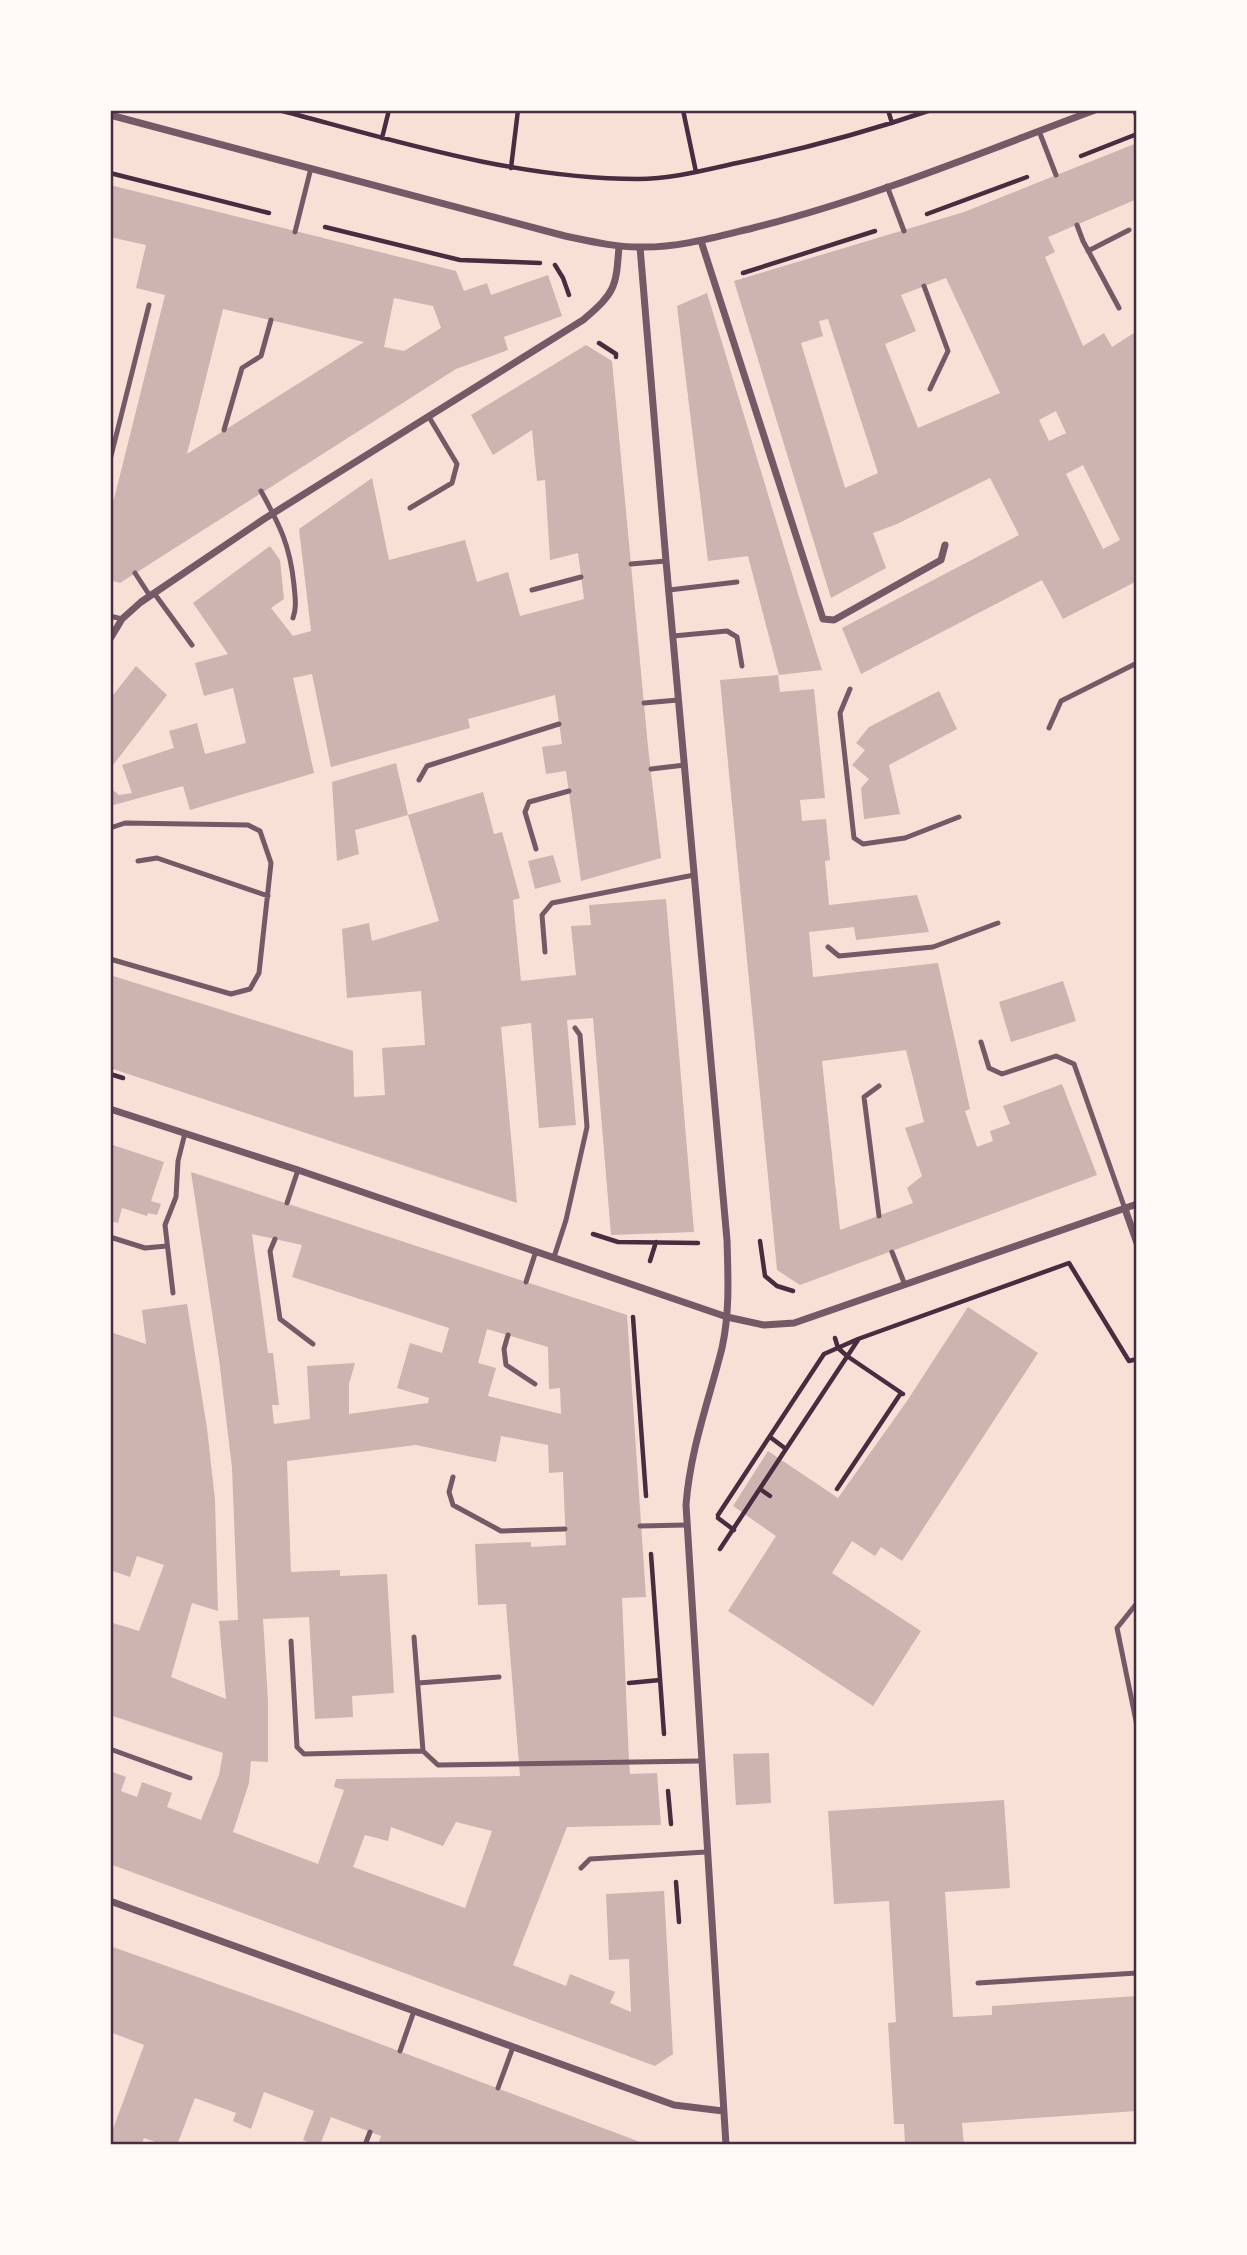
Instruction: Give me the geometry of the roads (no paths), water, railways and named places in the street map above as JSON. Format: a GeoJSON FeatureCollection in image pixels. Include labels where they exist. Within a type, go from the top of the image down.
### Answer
{"type":"FeatureCollection","features":[{"type":"Feature","properties":{"kind":"street"},"geometry":{"type":"LineString","coordinates":[[110,115],[565,236],[640,247],[701,241],[792,218],[1095,110]]}},
{"type":"Feature","properties":{"kind":"street"},"geometry":{"type":"LineString","coordinates":[[701,241],[823,619],[834,621],[940,560],[945,545]]}},
{"type":"Feature","properties":{"kind":"street"},"geometry":{"type":"LineString","coordinates":[[110,639],[122,619],[152,595],[273,513],[583,320],[604,302],[616,281],[619,246]]}},
{"type":"Feature","properties":{"kind":"street"},"geometry":{"type":"LineString","coordinates":[[640,247],[727,1240],[727,1317],[722,1346],[691,1460],[686,1505],[726,2145]]}},
{"type":"Feature","properties":{"kind":"street"},"geometry":{"type":"LineString","coordinates":[[110,1109],[554,1256],[727,1317],[764,1325],[794,1323],[1137,1204]]}},
{"type":"Feature","properties":{"kind":"street"},"geometry":{"type":"LineString","coordinates":[[1125,1209],[1137,1243]]}},
{"type":"Feature","properties":{"kind":"street"},"geometry":{"type":"LineString","coordinates":[[110,1901],[674,2105],[723,2111]]}},
{"type":"Feature","properties":{"kind":"lane"},"geometry":{"type":"LineString","coordinates":[[1039,131],[1056,175]]}},
{"type":"Feature","properties":{"kind":"lane"},"geometry":{"type":"LineString","coordinates":[[295,232],[311,168]]}},
{"type":"Feature","properties":{"kind":"lane"},"geometry":{"type":"LineString","coordinates":[[887,186],[904,231]]}},
{"type":"Feature","properties":{"kind":"lane"},"geometry":{"type":"LineString","coordinates":[[1076,225],[1119,308]]}},
{"type":"Feature","properties":{"kind":"lane"},"geometry":{"type":"LineString","coordinates":[[1088,251],[1129,230]]}},
{"type":"Feature","properties":{"kind":"lane"},"geometry":{"type":"LineString","coordinates":[[924,286],[948,351],[930,389]]}},
{"type":"Feature","properties":{"kind":"lane"},"geometry":{"type":"LineString","coordinates":[[110,460],[149,305]]}},
{"type":"Feature","properties":{"kind":"lane"},"geometry":{"type":"LineString","coordinates":[[224,430],[242,368],[261,356],[271,320]]}},
{"type":"Feature","properties":{"kind":"lane"},"geometry":{"type":"LineString","coordinates":[[410,508],[452,483],[457,464],[429,417]]}},
{"type":"Feature","properties":{"kind":"lane"},"geometry":{"type":"LineString","coordinates":[[261,491],[285,537],[291,559],[296,610],[293,618]]}},
{"type":"Feature","properties":{"kind":"lane"},"geometry":{"type":"LineString","coordinates":[[631,564],[666,561]]}},
{"type":"Feature","properties":{"kind":"lane"},"geometry":{"type":"LineString","coordinates":[[135,573],[192,645]]}},
{"type":"Feature","properties":{"kind":"lane"},"geometry":{"type":"LineString","coordinates":[[532,590],[581,577]]}},
{"type":"Feature","properties":{"kind":"lane"},"geometry":{"type":"LineString","coordinates":[[669,590],[737,582]]}},
{"type":"Feature","properties":{"kind":"lane"},"geometry":{"type":"LineString","coordinates":[[110,616],[122,619]]}},
{"type":"Feature","properties":{"kind":"lane"},"geometry":{"type":"LineString","coordinates":[[673,636],[727,631],[737,637],[742,666]]}},
{"type":"Feature","properties":{"kind":"lane"},"geometry":{"type":"LineString","coordinates":[[1049,728],[1061,701],[1137,663]]}},
{"type":"Feature","properties":{"kind":"lane"},"geometry":{"type":"LineString","coordinates":[[850,690],[840,713],[854,838],[863,844],[905,838],[959,817]]}},
{"type":"Feature","properties":{"kind":"lane"},"geometry":{"type":"LineString","coordinates":[[644,702],[678,699]]}},
{"type":"Feature","properties":{"kind":"lane"},"geometry":{"type":"LineString","coordinates":[[419,780],[427,765],[559,724]]}},
{"type":"Feature","properties":{"kind":"lane"},"geometry":{"type":"LineString","coordinates":[[651,769],[685,765]]}},
{"type":"Feature","properties":{"kind":"lane"},"geometry":{"type":"LineString","coordinates":[[536,849],[525,812],[529,802],[569,791]]}},
{"type":"Feature","properties":{"kind":"lane"},"geometry":{"type":"LineString","coordinates":[[110,828],[125,823],[248,825],[260,831],[271,863],[259,973],[250,989],[231,994],[110,959]]}},
{"type":"Feature","properties":{"kind":"lane"},"geometry":{"type":"LineString","coordinates":[[138,861],[157,858],[268,896]]}},
{"type":"Feature","properties":{"kind":"lane"},"geometry":{"type":"LineString","coordinates":[[545,952],[542,915],[552,903],[694,875]]}},
{"type":"Feature","properties":{"kind":"lane"},"geometry":{"type":"LineString","coordinates":[[828,947],[839,956],[933,947],[998,923]]}},
{"type":"Feature","properties":{"kind":"lane"},"geometry":{"type":"LineString","coordinates":[[554,1256],[564,1226],[587,1128],[580,1035],[575,1028]]}},
{"type":"Feature","properties":{"kind":"lane"},"geometry":{"type":"LineString","coordinates":[[981,1042],[989,1068],[1002,1074],[1056,1056],[1074,1065],[1125,1209]]}},
{"type":"Feature","properties":{"kind":"lane"},"geometry":{"type":"LineString","coordinates":[[879,1086],[864,1097],[879,1216]]}},
{"type":"Feature","properties":{"kind":"lane"},"geometry":{"type":"LineString","coordinates":[[173,1293],[165,1225],[176,1197],[178,1161],[185,1133]]}},
{"type":"Feature","properties":{"kind":"lane"},"geometry":{"type":"LineString","coordinates":[[287,1203],[298,1170]]}},
{"type":"Feature","properties":{"kind":"lane"},"geometry":{"type":"LineString","coordinates":[[110,1237],[145,1248],[167,1245]]}},
{"type":"Feature","properties":{"kind":"lane"},"geometry":{"type":"LineString","coordinates":[[275,1239],[270,1251],[280,1319],[313,1344]]}},
{"type":"Feature","properties":{"kind":"lane"},"geometry":{"type":"LineString","coordinates":[[526,1282],[536,1251]]}},
{"type":"Feature","properties":{"kind":"lane"},"geometry":{"type":"LineString","coordinates":[[892,1252],[905,1285]]}},
{"type":"Feature","properties":{"kind":"lane"},"geometry":{"type":"LineString","coordinates":[[508,1335],[504,1349],[506,1364],[535,1384]]}},
{"type":"Feature","properties":{"kind":"lane"},"geometry":{"type":"LineString","coordinates":[[453,1477],[449,1492],[453,1505],[501,1531],[565,1529]]}},
{"type":"Feature","properties":{"kind":"lane"},"geometry":{"type":"LineString","coordinates":[[640,1526],[686,1525]]}},
{"type":"Feature","properties":{"kind":"lane"},"geometry":{"type":"LineString","coordinates":[[1137,1603],[1117,1628],[1137,1726]]}},
{"type":"Feature","properties":{"kind":"lane"},"geometry":{"type":"LineString","coordinates":[[414,1637],[423,1751],[438,1765],[700,1761]]}},
{"type":"Feature","properties":{"kind":"lane"},"geometry":{"type":"LineString","coordinates":[[291,1641],[297,1747],[304,1754],[423,1751]]}},
{"type":"Feature","properties":{"kind":"lane"},"geometry":{"type":"LineString","coordinates":[[418,1684],[499,1677]]}},
{"type":"Feature","properties":{"kind":"lane"},"geometry":{"type":"LineString","coordinates":[[110,1749],[190,1778]]}},
{"type":"Feature","properties":{"kind":"lane"},"geometry":{"type":"LineString","coordinates":[[581,1868],[590,1859],[706,1853]]}},
{"type":"Feature","properties":{"kind":"lane"},"geometry":{"type":"LineString","coordinates":[[978,1983],[1137,1973]]}},
{"type":"Feature","properties":{"kind":"lane"},"geometry":{"type":"LineString","coordinates":[[400,2051],[414,2011]]}},
{"type":"Feature","properties":{"kind":"lane"},"geometry":{"type":"LineString","coordinates":[[498,2088],[513,2047]]}},
{"type":"Feature","properties":{"kind":"lane"},"geometry":{"type":"LineString","coordinates":[[365,2145],[370,2132]]}}]}
